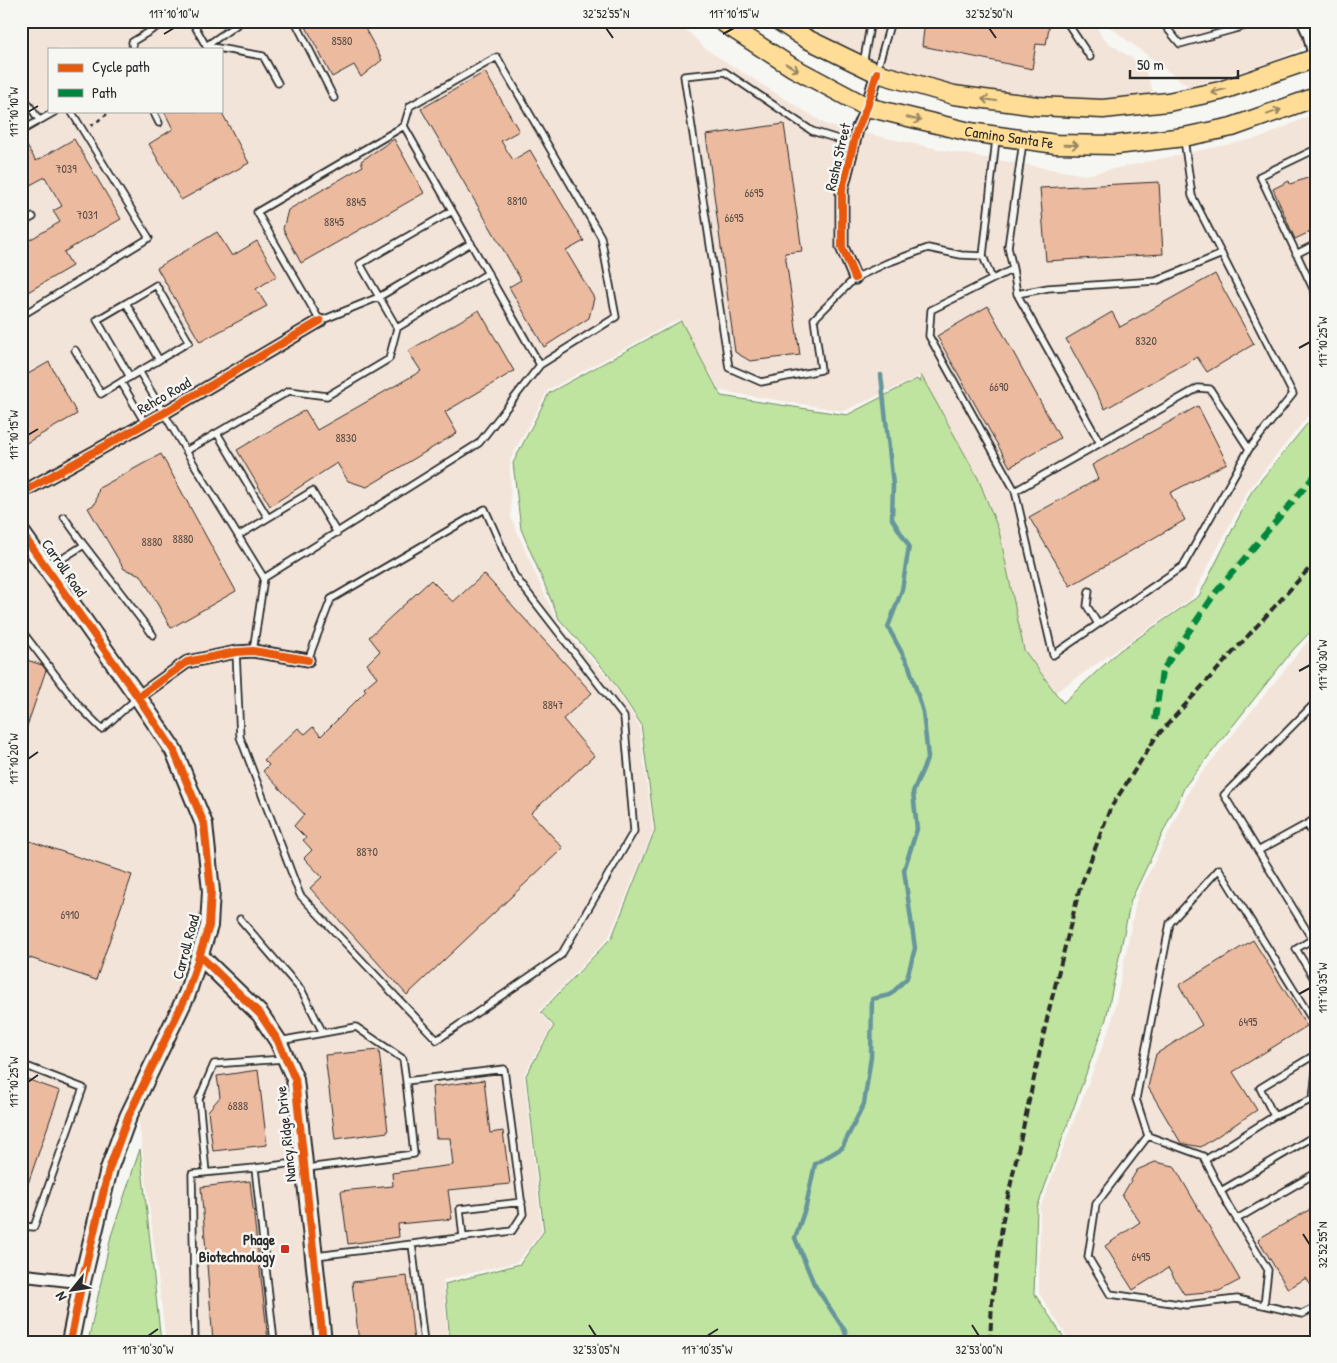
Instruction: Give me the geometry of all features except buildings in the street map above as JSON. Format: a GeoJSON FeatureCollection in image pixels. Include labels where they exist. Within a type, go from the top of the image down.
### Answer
{"type":"FeatureCollection","features":[{"type":"Feature","properties":{"kind":"main road","name":"Camino Santa Fe"},"geometry":{"type":"LineString","coordinates":[[721,21],[792,67],[867,107],[970,132],[1023,140],[1056,144],[1116,145],[1184,137],[1232,127],[1316,96]]}},
{"type":"Feature","properties":{"kind":"main road"},"geometry":{"type":"LineString","coordinates":[[779,21],[805,38],[870,69],[954,95],[1037,106],[1103,109],[1168,102],[1220,91],[1315,60]]}},
{"type":"Feature","properties":{"kind":"main road","name":"Carroll Road"},"geometry":{"type":"LineString","coordinates":[[21,532],[174,751],[204,824],[211,892],[209,926],[187,994],[128,1117],[109,1169],[70,1342]]}},
{"type":"Feature","properties":{"kind":"main road","name":"Nancy Ridge Drive"},"geometry":{"type":"LineString","coordinates":[[200,956],[260,1014],[278,1041],[295,1079],[323,1342]]}},
{"type":"Feature","properties":{"kind":"street"},"geometry":{"type":"LineString","coordinates":[[1303,21],[1315,60]]}},
{"type":"Feature","properties":{"kind":"street","name":"Rasha Street"},"geometry":{"type":"LineString","coordinates":[[855,278],[842,247],[842,189],[854,144],[867,107],[870,69]]}},
{"type":"Feature","properties":{"kind":"street","name":"Rehco Road"},"geometry":{"type":"LineString","coordinates":[[21,493],[164,413],[320,321]]}},
{"type":"Feature","properties":{"kind":"street"},"geometry":{"type":"LineString","coordinates":[[138,697],[188,662],[253,650],[308,660]]}},
{"type":"Feature","properties":{"kind":"street"},"geometry":{"type":"LineString","coordinates":[[21,1275],[82,1282]]}},
{"type":"Feature","properties":{"kind":"lane"},"geometry":{"type":"LineString","coordinates":[[133,48],[132,42],[167,21]]}},
{"type":"Feature","properties":{"kind":"lane"},"geometry":{"type":"LineString","coordinates":[[192,21],[206,46]]}},
{"type":"Feature","properties":{"kind":"lane"},"geometry":{"type":"LineString","coordinates":[[206,46],[242,21]]}},
{"type":"Feature","properties":{"kind":"lane"},"geometry":{"type":"LineString","coordinates":[[295,21],[334,98]]}},
{"type":"Feature","properties":{"kind":"lane"},"geometry":{"type":"LineString","coordinates":[[870,69],[871,21]]}},
{"type":"Feature","properties":{"kind":"lane"},"geometry":{"type":"LineString","coordinates":[[870,69],[891,21]]}},
{"type":"Feature","properties":{"kind":"lane"},"geometry":{"type":"LineString","coordinates":[[1066,21],[1090,57]]}},
{"type":"Feature","properties":{"kind":"lane"},"geometry":{"type":"LineString","coordinates":[[1161,21],[1180,44],[1249,25],[1256,21]]}},
{"type":"Feature","properties":{"kind":"lane"},"geometry":{"type":"LineString","coordinates":[[206,46],[217,48]]}},
{"type":"Feature","properties":{"kind":"lane"},"geometry":{"type":"LineString","coordinates":[[222,49],[263,56],[278,83]]}},
{"type":"Feature","properties":{"kind":"lane"},"geometry":{"type":"LineString","coordinates":[[264,578],[479,443],[540,365],[616,318],[601,238],[497,57],[410,106],[404,126],[257,212],[320,321],[379,297],[471,243]]}},
{"type":"Feature","properties":{"kind":"lane"},"geometry":{"type":"LineString","coordinates":[[854,144],[812,131],[725,72],[684,76],[730,368],[762,382],[822,370],[814,319],[855,278],[887,263],[928,248],[961,255],[983,256]]}},
{"type":"Feature","properties":{"kind":"lane"},"geometry":{"type":"LineString","coordinates":[[21,93],[39,120]]}},
{"type":"Feature","properties":{"kind":"lane"},"geometry":{"type":"LineString","coordinates":[[21,131],[54,112]]}},
{"type":"Feature","properties":{"kind":"lane"},"geometry":{"type":"LineString","coordinates":[[21,316],[149,238],[72,112]]}},
{"type":"Feature","properties":{"kind":"lane"},"geometry":{"type":"LineString","coordinates":[[153,112],[159,123]]}},
{"type":"Feature","properties":{"kind":"lane"},"geometry":{"type":"LineString","coordinates":[[404,126],[540,365]]}},
{"type":"Feature","properties":{"kind":"lane"},"geometry":{"type":"LineString","coordinates":[[992,279],[983,256],[996,136]]}},
{"type":"Feature","properties":{"kind":"lane"},"geometry":{"type":"LineString","coordinates":[[1013,268],[931,310],[929,336],[1015,491],[1053,655],[1183,566],[1249,449],[1293,394],[1192,196],[1184,137]]}},
{"type":"Feature","properties":{"kind":"lane"},"geometry":{"type":"LineString","coordinates":[[1023,140],[1008,247],[1017,294],[1100,443]]}},
{"type":"Feature","properties":{"kind":"lane"},"geometry":{"type":"LineString","coordinates":[[1316,149],[1260,176],[1316,295]]}},
{"type":"Feature","properties":{"kind":"lane"},"geometry":{"type":"LineString","coordinates":[[186,451],[289,391],[327,396],[390,359],[397,328],[360,264],[452,211]]}},
{"type":"Feature","properties":{"kind":"lane"},"geometry":{"type":"LineString","coordinates":[[21,223],[33,216]]}},
{"type":"Feature","properties":{"kind":"lane"},"geometry":{"type":"LineString","coordinates":[[1296,254],[1316,244]]}},
{"type":"Feature","properties":{"kind":"lane"},"geometry":{"type":"LineString","coordinates":[[1017,294],[1048,288],[1156,281],[1222,254]]}},
{"type":"Feature","properties":{"kind":"lane"},"geometry":{"type":"LineString","coordinates":[[397,328],[488,273]]}},
{"type":"Feature","properties":{"kind":"lane"},"geometry":{"type":"LineString","coordinates":[[75,350],[101,394],[139,372],[189,342],[156,285],[96,320],[130,377]]}},
{"type":"Feature","properties":{"kind":"lane"},"geometry":{"type":"LineString","coordinates":[[126,303],[159,360]]}},
{"type":"Feature","properties":{"kind":"lane"},"geometry":{"type":"LineString","coordinates":[[139,372],[264,578],[253,650]]}},
{"type":"Feature","properties":{"kind":"lane"},"geometry":{"type":"LineString","coordinates":[[121,382],[145,423]]}},
{"type":"Feature","properties":{"kind":"lane"},"geometry":{"type":"LineString","coordinates":[[1015,491],[1198,388],[1210,389],[1249,449]]}},
{"type":"Feature","properties":{"kind":"lane"},"geometry":{"type":"LineString","coordinates":[[217,433],[268,518]]}},
{"type":"Feature","properties":{"kind":"lane"},"geometry":{"type":"LineString","coordinates":[[238,536],[312,492],[337,533]]}},
{"type":"Feature","properties":{"kind":"lane"},"geometry":{"type":"LineString","coordinates":[[236,652],[240,737],[300,895],[437,1040],[562,955],[634,830],[624,718],[514,575],[485,510],[331,599],[308,660]]}},
{"type":"Feature","properties":{"kind":"lane"},"geometry":{"type":"LineString","coordinates":[[64,517],[153,635]]}},
{"type":"Feature","properties":{"kind":"lane"},"geometry":{"type":"LineString","coordinates":[[47,569],[84,545]]}},
{"type":"Feature","properties":{"kind":"lane"},"geometry":{"type":"LineString","coordinates":[[1090,591],[1087,606],[1098,624]]}},
{"type":"Feature","properties":{"kind":"lane"},"geometry":{"type":"LineString","coordinates":[[21,630],[79,706],[102,730],[138,697]]}},
{"type":"Feature","properties":{"kind":"lane"},"geometry":{"type":"LineString","coordinates":[[1316,702],[1224,795],[1314,938],[1296,949],[1316,982]]}},
{"type":"Feature","properties":{"kind":"lane"},"geometry":{"type":"LineString","coordinates":[[1258,851],[1316,818]]}},
{"type":"Feature","properties":{"kind":"lane"},"geometry":{"type":"LineString","coordinates":[[1307,824],[1316,840]]}},
{"type":"Feature","properties":{"kind":"lane"},"geometry":{"type":"LineString","coordinates":[[1148,1136],[1136,1099],[1170,923],[1219,869],[1316,1026]]}},
{"type":"Feature","properties":{"kind":"lane"},"geometry":{"type":"LineString","coordinates":[[240,919],[302,991],[323,1033]]}},
{"type":"Feature","properties":{"kind":"lane"},"geometry":{"type":"LineString","coordinates":[[195,1342],[192,1174],[414,1154],[403,1059],[356,1027],[278,1041]]}},
{"type":"Feature","properties":{"kind":"lane"},"geometry":{"type":"LineString","coordinates":[[1274,1116],[1260,1088],[1316,1054]]}},
{"type":"Feature","properties":{"kind":"lane"},"geometry":{"type":"LineString","coordinates":[[206,1173],[199,1099],[214,1064],[286,1059]]}},
{"type":"Feature","properties":{"kind":"lane"},"geometry":{"type":"LineString","coordinates":[[21,1064],[83,1088],[34,1227],[21,1226]]}},
{"type":"Feature","properties":{"kind":"lane"},"geometry":{"type":"LineString","coordinates":[[314,1256],[512,1231],[523,1214],[504,1069],[406,1081]]}},
{"type":"Feature","properties":{"kind":"lane"},"geometry":{"type":"LineString","coordinates":[[1205,1160],[1274,1116],[1314,1101],[1316,1070]]}},
{"type":"Feature","properties":{"kind":"lane"},"geometry":{"type":"LineString","coordinates":[[1221,1191],[1316,1134]]}},
{"type":"Feature","properties":{"kind":"lane"},"geometry":{"type":"LineString","coordinates":[[1148,1136],[1203,1156],[1221,1191],[1268,1270],[1264,1305]]}},
{"type":"Feature","properties":{"kind":"lane"},"geometry":{"type":"LineString","coordinates":[[1148,1136],[1096,1204],[1088,1257],[1110,1294],[1186,1305],[1236,1299],[1302,1314],[1316,1307]]}},
{"type":"Feature","properties":{"kind":"lane"},"geometry":{"type":"LineString","coordinates":[[255,1168],[274,1342]]}},
{"type":"Feature","properties":{"kind":"lane"},"geometry":{"type":"LineString","coordinates":[[1237,1219],[1316,1174]]}},
{"type":"Feature","properties":{"kind":"lane"},"geometry":{"type":"LineString","coordinates":[[463,1237],[460,1209],[522,1202]]}},
{"type":"Feature","properties":{"kind":"lane"},"geometry":{"type":"LineString","coordinates":[[412,1244],[424,1342]]}},
{"type":"Feature","properties":{"kind":"path"},"geometry":{"type":"LineString","coordinates":[[84,131],[110,112]]}},
{"type":"Feature","properties":{"kind":"shaded area"},"geometry":{"type":"Polygon","coordinates":[[[21,21],[677,21],[707,50],[827,125],[947,151],[1085,175],[1263,137],[1316,113],[1316,406],[1247,492],[1191,599],[1056,692],[1024,650],[999,530],[978,478],[921,376],[844,411],[720,391],[679,319],[548,390],[510,460],[511,518],[557,622],[611,681],[639,725],[653,831],[609,937],[539,1011],[552,1027],[524,1074],[542,1231],[517,1262],[443,1280],[448,1342],[166,1342],[134,1083],[68,1342],[21,1342],[21,21]]]}},
{"type":"Feature","properties":{"kind":"shaded area"},"geometry":{"type":"Polygon","coordinates":[[[802,21],[1094,21],[1103,39],[1143,66],[1154,93],[1108,101],[993,95],[917,75],[844,48],[802,21]]]}},
{"type":"Feature","properties":{"kind":"shaded area"},"geometry":{"type":"Polygon","coordinates":[[[1102,21],[1316,21],[1316,41],[1277,60],[1189,87],[1102,21]]]}},
{"type":"Feature","properties":{"kind":"shaded area"},"geometry":{"type":"Polygon","coordinates":[[[1316,631],[1316,1342],[1070,1342],[1039,1293],[1040,1208],[1112,1022],[1137,897],[1192,785],[1316,631]]]}},
{"type":"Feature","properties":{"kind":"green space"},"geometry":{"type":"Polygon","coordinates":[[[681,321],[721,396],[847,415],[917,379],[920,383],[921,375],[978,478],[999,531],[1024,650],[1063,703],[1119,651],[1199,596],[1252,491],[1316,413],[1316,626],[1293,650],[1185,786],[1131,900],[1106,1019],[1037,1208],[1034,1293],[1067,1342],[450,1342],[445,1284],[520,1264],[544,1231],[526,1075],[554,1026],[541,1012],[612,937],[655,830],[641,724],[608,674],[559,619],[521,529],[513,463],[549,393],[681,321]]]}},
{"type":"Feature","properties":{"kind":"green space"},"geometry":{"type":"Polygon","coordinates":[[[140,1149],[161,1342],[88,1342],[111,1236],[140,1149]]]}},
{"type":"Feature","properties":{"kind":"waterway"},"geometry":{"type":"LineString","coordinates":[[847,1342],[845,1331],[814,1284],[795,1238],[806,1206],[815,1164],[842,1148],[864,1104],[871,1057],[872,999],[890,995],[907,978],[915,948],[904,870],[917,829],[913,792],[928,757],[923,712],[909,666],[888,627],[902,590],[909,546],[892,519],[893,485],[881,375]]}},
{"type":"Feature","properties":{"kind":"railway"},"geometry":{"type":"LineString","coordinates":[[990,1342],[992,1301],[1003,1219],[1049,1010],[1079,891],[1110,809],[1156,737],[1316,561]]}},
{"type":"Feature","properties":{"kind":"marked path"},"geometry":{"type":"LineString","coordinates":[[1155,720],[1162,671],[1216,592],[1316,474]]}},
{"type":"Feature","properties":{"kind":"cycle path"},"geometry":{"type":"LineString","coordinates":[[855,278],[842,247],[842,189],[857,130],[867,107],[877,73]]}},
{"type":"Feature","properties":{"kind":"cycle path"},"geometry":{"type":"LineString","coordinates":[[21,493],[164,413],[320,321]]}},
{"type":"Feature","properties":{"kind":"cycle path"},"geometry":{"type":"LineString","coordinates":[[21,532],[174,751],[204,824],[211,891],[209,926],[187,994],[128,1117],[109,1169],[70,1342]]}},
{"type":"Feature","properties":{"kind":"cycle path"},"geometry":{"type":"LineString","coordinates":[[138,697],[187,662],[236,652],[253,651],[308,660]]}},
{"type":"Feature","properties":{"kind":"cycle path"},"geometry":{"type":"LineString","coordinates":[[200,956],[260,1014],[278,1041],[295,1079],[323,1342]]}},
{"type":"Feature","properties":{"kind":"place","name":"Phage Biotechnology"},"geometry":{"type":"Point","coordinates":[285,1249]}}]}
